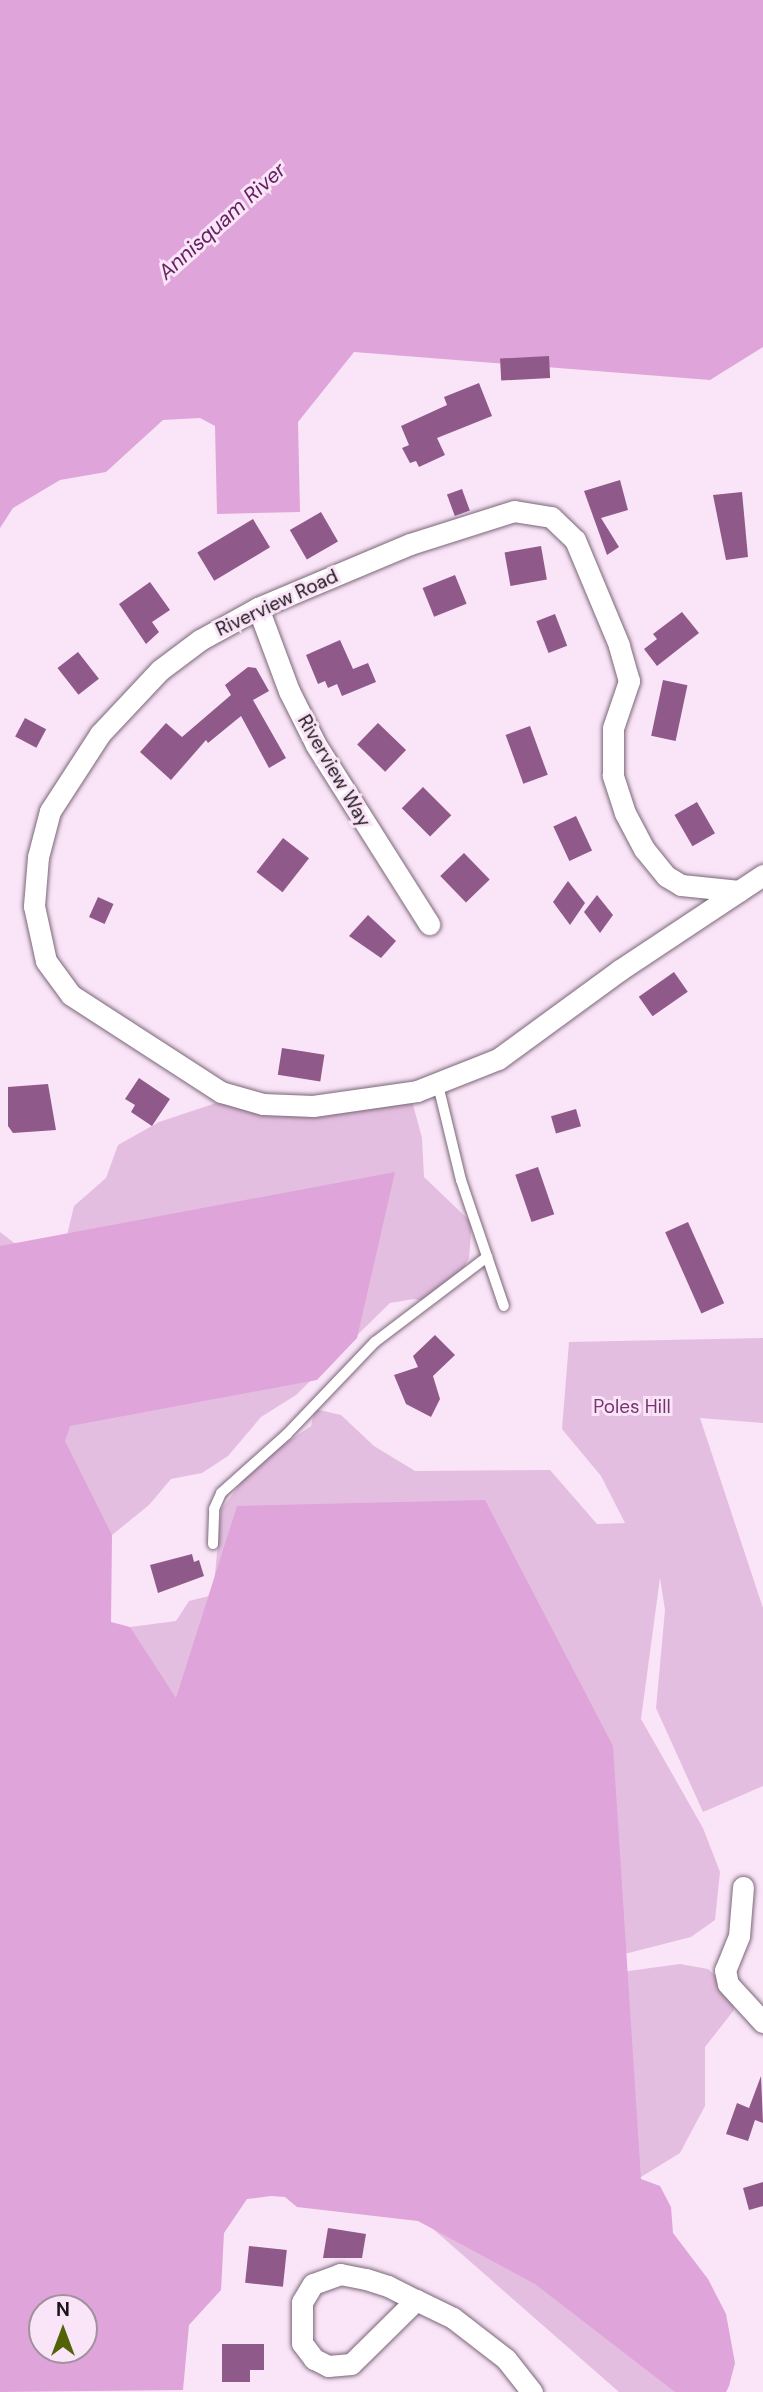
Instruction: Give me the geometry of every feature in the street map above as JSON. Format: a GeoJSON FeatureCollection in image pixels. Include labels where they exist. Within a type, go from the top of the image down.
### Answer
{"type":"FeatureCollection","features":[{"type":"Feature","properties":{"kind":"street","name":"Riverview Road"},"geometry":{"type":"LineString","coordinates":[[739,891],[694,888],[666,876],[630,825],[613,775],[611,744],[629,681],[626,664],[582,552],[551,517],[514,510],[486,517],[258,607],[200,640],[152,677],[100,734],[65,785],[43,830],[34,906],[46,961],[71,995],[221,1092],[263,1104],[313,1107],[438,1084],[514,1049],[620,970],[739,891],[763,875]]}},
{"type":"Feature","properties":{"kind":"street","name":"Riverview Way"},"geometry":{"type":"LineString","coordinates":[[258,607],[289,691],[316,745],[429,924]]}},
{"type":"Feature","properties":{"kind":"street"},"geometry":{"type":"LineString","coordinates":[[743,1887],[739,1936],[725,1970],[729,1984],[763,2022]]}},
{"type":"Feature","properties":{"kind":"street"},"geometry":{"type":"LineString","coordinates":[[416,2300],[351,2364],[328,2366],[314,2359],[302,2343],[302,2302],[313,2284],[340,2274],[366,2279],[416,2300],[453,2318],[506,2359],[532,2392]]}},
{"type":"Feature","properties":{"kind":"lane"},"geometry":{"type":"LineString","coordinates":[[438,1084],[461,1180],[504,1307]]}},
{"type":"Feature","properties":{"kind":"lane"},"geometry":{"type":"LineString","coordinates":[[212,1544],[214,1509],[221,1493],[286,1434],[375,1342],[487,1257]]}},
{"type":"Feature","properties":{"kind":"green space"},"geometry":{"type":"Polygon","coordinates":[[[275,1095],[412,1101],[422,1138],[424,1177],[472,1223],[469,1258],[453,1288],[434,1303],[414,1299],[390,1303],[296,1395],[261,1417],[228,1456],[202,1473],[171,1479],[149,1505],[112,1535],[97,1522],[0,1338],[0,1232],[17,1245],[62,1256],[74,1206],[106,1178],[118,1145],[159,1122],[216,1103],[275,1095]]]}},
{"type":"Feature","properties":{"kind":"green space","name":"Poles Hill"},"geometry":{"type":"Polygon","coordinates":[[[763,1338],[763,1423],[700,1418],[763,1608],[763,1786],[703,1812],[656,1708],[665,1610],[660,1578],[641,1719],[703,1828],[720,1872],[715,1920],[691,1937],[593,1962],[621,1972],[680,1964],[708,1969],[732,1991],[734,2010],[705,2047],[705,2106],[680,2153],[641,2177],[633,2172],[703,2392],[619,2392],[416,2214],[130,1627],[176,1621],[189,1601],[213,1595],[221,1510],[254,1465],[311,1426],[315,1409],[341,1415],[374,1446],[415,1471],[550,1470],[597,1524],[625,1523],[601,1476],[562,1429],[569,1342],[763,1338]]]}},
{"type":"Feature","properties":{"kind":"water","name":"Annisquam River"},"geometry":{"type":"Polygon","coordinates":[[[0,0],[763,0],[763,347],[710,380],[354,352],[298,422],[300,512],[217,514],[215,426],[200,418],[163,420],[106,472],[60,480],[13,508],[0,528],[0,0]]]}},
{"type":"Feature","properties":{"kind":"water"},"geometry":{"type":"Polygon","coordinates":[[[395,1172],[357,1338],[317,1380],[70,1426],[65,1441],[112,1535],[111,1622],[130,1627],[176,1698],[237,1506],[485,1500],[613,1746],[641,2179],[660,2186],[671,2207],[673,2233],[708,2279],[726,2314],[735,2363],[729,2386],[726,2392],[675,2392],[535,2284],[418,2221],[297,2207],[285,2197],[271,2196],[247,2199],[224,2233],[221,2290],[189,2325],[183,2390],[0,2392],[0,1246],[395,1172]]]}},
{"type":"Feature","properties":{"kind":"building"},"geometry":{"type":"Polygon","coordinates":[[[549,356],[550,378],[501,381],[500,359],[549,356]]]}},
{"type":"Feature","properties":{"kind":"building"},"geometry":{"type":"Polygon","coordinates":[[[479,383],[492,416],[437,438],[445,455],[419,467],[416,461],[410,463],[402,448],[409,445],[401,426],[447,405],[444,397],[479,383]]]}},
{"type":"Feature","properties":{"kind":"building"},"geometry":{"type":"Polygon","coordinates":[[[620,480],[628,510],[601,518],[619,547],[607,555],[584,491],[620,480]]]}},
{"type":"Feature","properties":{"kind":"building"},"geometry":{"type":"Polygon","coordinates":[[[462,489],[470,511],[455,516],[447,494],[462,489]]]}},
{"type":"Feature","properties":{"kind":"building"},"geometry":{"type":"Polygon","coordinates":[[[742,492],[748,557],[726,560],[713,495],[742,492]]]}},
{"type":"Feature","properties":{"kind":"building"},"geometry":{"type":"Polygon","coordinates":[[[321,512],[338,541],[307,559],[290,530],[321,512]]]}},
{"type":"Feature","properties":{"kind":"building"},"geometry":{"type":"Polygon","coordinates":[[[253,519],[270,547],[214,581],[197,552],[253,519]]]}},
{"type":"Feature","properties":{"kind":"building"},"geometry":{"type":"Polygon","coordinates":[[[541,546],[547,579],[510,586],[505,552],[541,546]]]}},
{"type":"Feature","properties":{"kind":"building"},"geometry":{"type":"Polygon","coordinates":[[[455,575],[467,604],[434,617],[423,588],[455,575]]]}},
{"type":"Feature","properties":{"kind":"building"},"geometry":{"type":"Polygon","coordinates":[[[150,582],[170,610],[152,622],[159,632],[146,644],[119,604],[150,582]]]}},
{"type":"Feature","properties":{"kind":"building"},"geometry":{"type":"Polygon","coordinates":[[[682,612],[699,633],[657,666],[644,649],[657,639],[653,634],[682,612]]]}},
{"type":"Feature","properties":{"kind":"building"},"geometry":{"type":"Polygon","coordinates":[[[555,614],[567,646],[549,653],[536,621],[555,614]]]}},
{"type":"Feature","properties":{"kind":"building"},"geometry":{"type":"Polygon","coordinates":[[[340,640],[353,669],[368,663],[376,682],[342,696],[337,684],[328,688],[325,681],[318,684],[306,655],[340,640]]]}},
{"type":"Feature","properties":{"kind":"building"},"geometry":{"type":"Polygon","coordinates":[[[78,652],[99,679],[78,695],[58,668],[78,652]]]}},
{"type":"Feature","properties":{"kind":"building"},"geometry":{"type":"Polygon","coordinates":[[[248,667],[256,668],[269,691],[253,700],[286,758],[269,768],[241,716],[208,743],[206,740],[171,780],[140,752],[166,723],[182,737],[231,695],[225,685],[248,667]]]}},
{"type":"Feature","properties":{"kind":"building"},"geometry":{"type":"Polygon","coordinates":[[[663,680],[687,685],[676,741],[651,736],[663,680]]]}},
{"type":"Feature","properties":{"kind":"building"},"geometry":{"type":"Polygon","coordinates":[[[25,718],[46,729],[36,748],[15,737],[25,718]]]}},
{"type":"Feature","properties":{"kind":"building"},"geometry":{"type":"Polygon","coordinates":[[[378,723],[406,750],[385,772],[357,745],[378,723]]]}},
{"type":"Feature","properties":{"kind":"building"},"geometry":{"type":"Polygon","coordinates":[[[530,726],[548,775],[523,784],[506,735],[530,726]]]}},
{"type":"Feature","properties":{"kind":"building"},"geometry":{"type":"Polygon","coordinates":[[[423,787],[451,815],[430,836],[402,808],[423,787]]]}},
{"type":"Feature","properties":{"kind":"building"},"geometry":{"type":"Polygon","coordinates":[[[697,802],[715,833],[692,846],[674,815],[697,802]]]}},
{"type":"Feature","properties":{"kind":"building"},"geometry":{"type":"Polygon","coordinates":[[[576,816],[592,850],[569,861],[553,827],[576,816]]]}},
{"type":"Feature","properties":{"kind":"building"},"geometry":{"type":"Polygon","coordinates":[[[283,838],[309,858],[283,892],[257,872],[283,838]]]}},
{"type":"Feature","properties":{"kind":"building"},"geometry":{"type":"Polygon","coordinates":[[[464,853],[490,880],[466,903],[440,876],[464,853]]]}},
{"type":"Feature","properties":{"kind":"building"},"geometry":{"type":"Polygon","coordinates":[[[568,881],[585,903],[570,925],[553,902],[568,881]]]}},
{"type":"Feature","properties":{"kind":"building"},"geometry":{"type":"Polygon","coordinates":[[[597,895],[613,915],[600,933],[584,912],[597,895]]]}},
{"type":"Feature","properties":{"kind":"building"},"geometry":{"type":"Polygon","coordinates":[[[98,897],[114,904],[105,924],[89,917],[98,897]]]}},
{"type":"Feature","properties":{"kind":"building"},"geometry":{"type":"Polygon","coordinates":[[[368,915],[396,941],[381,958],[349,936],[368,915]]]}},
{"type":"Feature","properties":{"kind":"building"},"geometry":{"type":"Polygon","coordinates":[[[674,972],[688,992],[653,1016],[639,997],[674,972]]]}},
{"type":"Feature","properties":{"kind":"building"},"geometry":{"type":"Polygon","coordinates":[[[282,1048],[324,1055],[320,1081],[278,1075],[282,1048]]]}},
{"type":"Feature","properties":{"kind":"building"},"geometry":{"type":"Polygon","coordinates":[[[139,1078],[170,1099],[152,1126],[131,1112],[135,1105],[125,1099],[139,1078]]]}},
{"type":"Feature","properties":{"kind":"building"},"geometry":{"type":"Polygon","coordinates":[[[48,1084],[56,1130],[13,1133],[8,1126],[8,1087],[48,1084]]]}},
{"type":"Feature","properties":{"kind":"building"},"geometry":{"type":"Polygon","coordinates":[[[576,1109],[581,1126],[556,1133],[551,1116],[576,1109]]]}},
{"type":"Feature","properties":{"kind":"building"},"geometry":{"type":"Polygon","coordinates":[[[538,1167],[554,1214],[532,1222],[515,1175],[538,1167]]]}},
{"type":"Feature","properties":{"kind":"building"},"geometry":{"type":"Polygon","coordinates":[[[688,1222],[724,1303],[701,1313],[665,1232],[688,1222]]]}},
{"type":"Feature","properties":{"kind":"building"},"geometry":{"type":"Polygon","coordinates":[[[435,1335],[455,1355],[433,1376],[440,1399],[431,1417],[406,1404],[394,1375],[418,1367],[413,1356],[435,1335]]]}},
{"type":"Feature","properties":{"kind":"building"},"geometry":{"type":"Polygon","coordinates":[[[192,1554],[194,1562],[199,1560],[204,1576],[158,1593],[150,1565],[192,1554]]]}},
{"type":"Feature","properties":{"kind":"building"},"geometry":{"type":"Polygon","coordinates":[[[761,2076],[763,2123],[755,2120],[748,2141],[726,2134],[737,2103],[749,2108],[761,2076]]]}},
{"type":"Feature","properties":{"kind":"building"},"geometry":{"type":"Polygon","coordinates":[[[763,2182],[763,2206],[749,2210],[743,2188],[763,2182]]]}},
{"type":"Feature","properties":{"kind":"building"},"geometry":{"type":"Polygon","coordinates":[[[328,2228],[366,2234],[362,2258],[323,2258],[328,2228]]]}},
{"type":"Feature","properties":{"kind":"building"},"geometry":{"type":"Polygon","coordinates":[[[249,2246],[287,2250],[283,2287],[245,2283],[249,2246]]]}},
{"type":"Feature","properties":{"kind":"building"},"geometry":{"type":"Polygon","coordinates":[[[222,2344],[264,2344],[264,2370],[250,2370],[250,2382],[222,2382],[222,2344]]]}}]}
